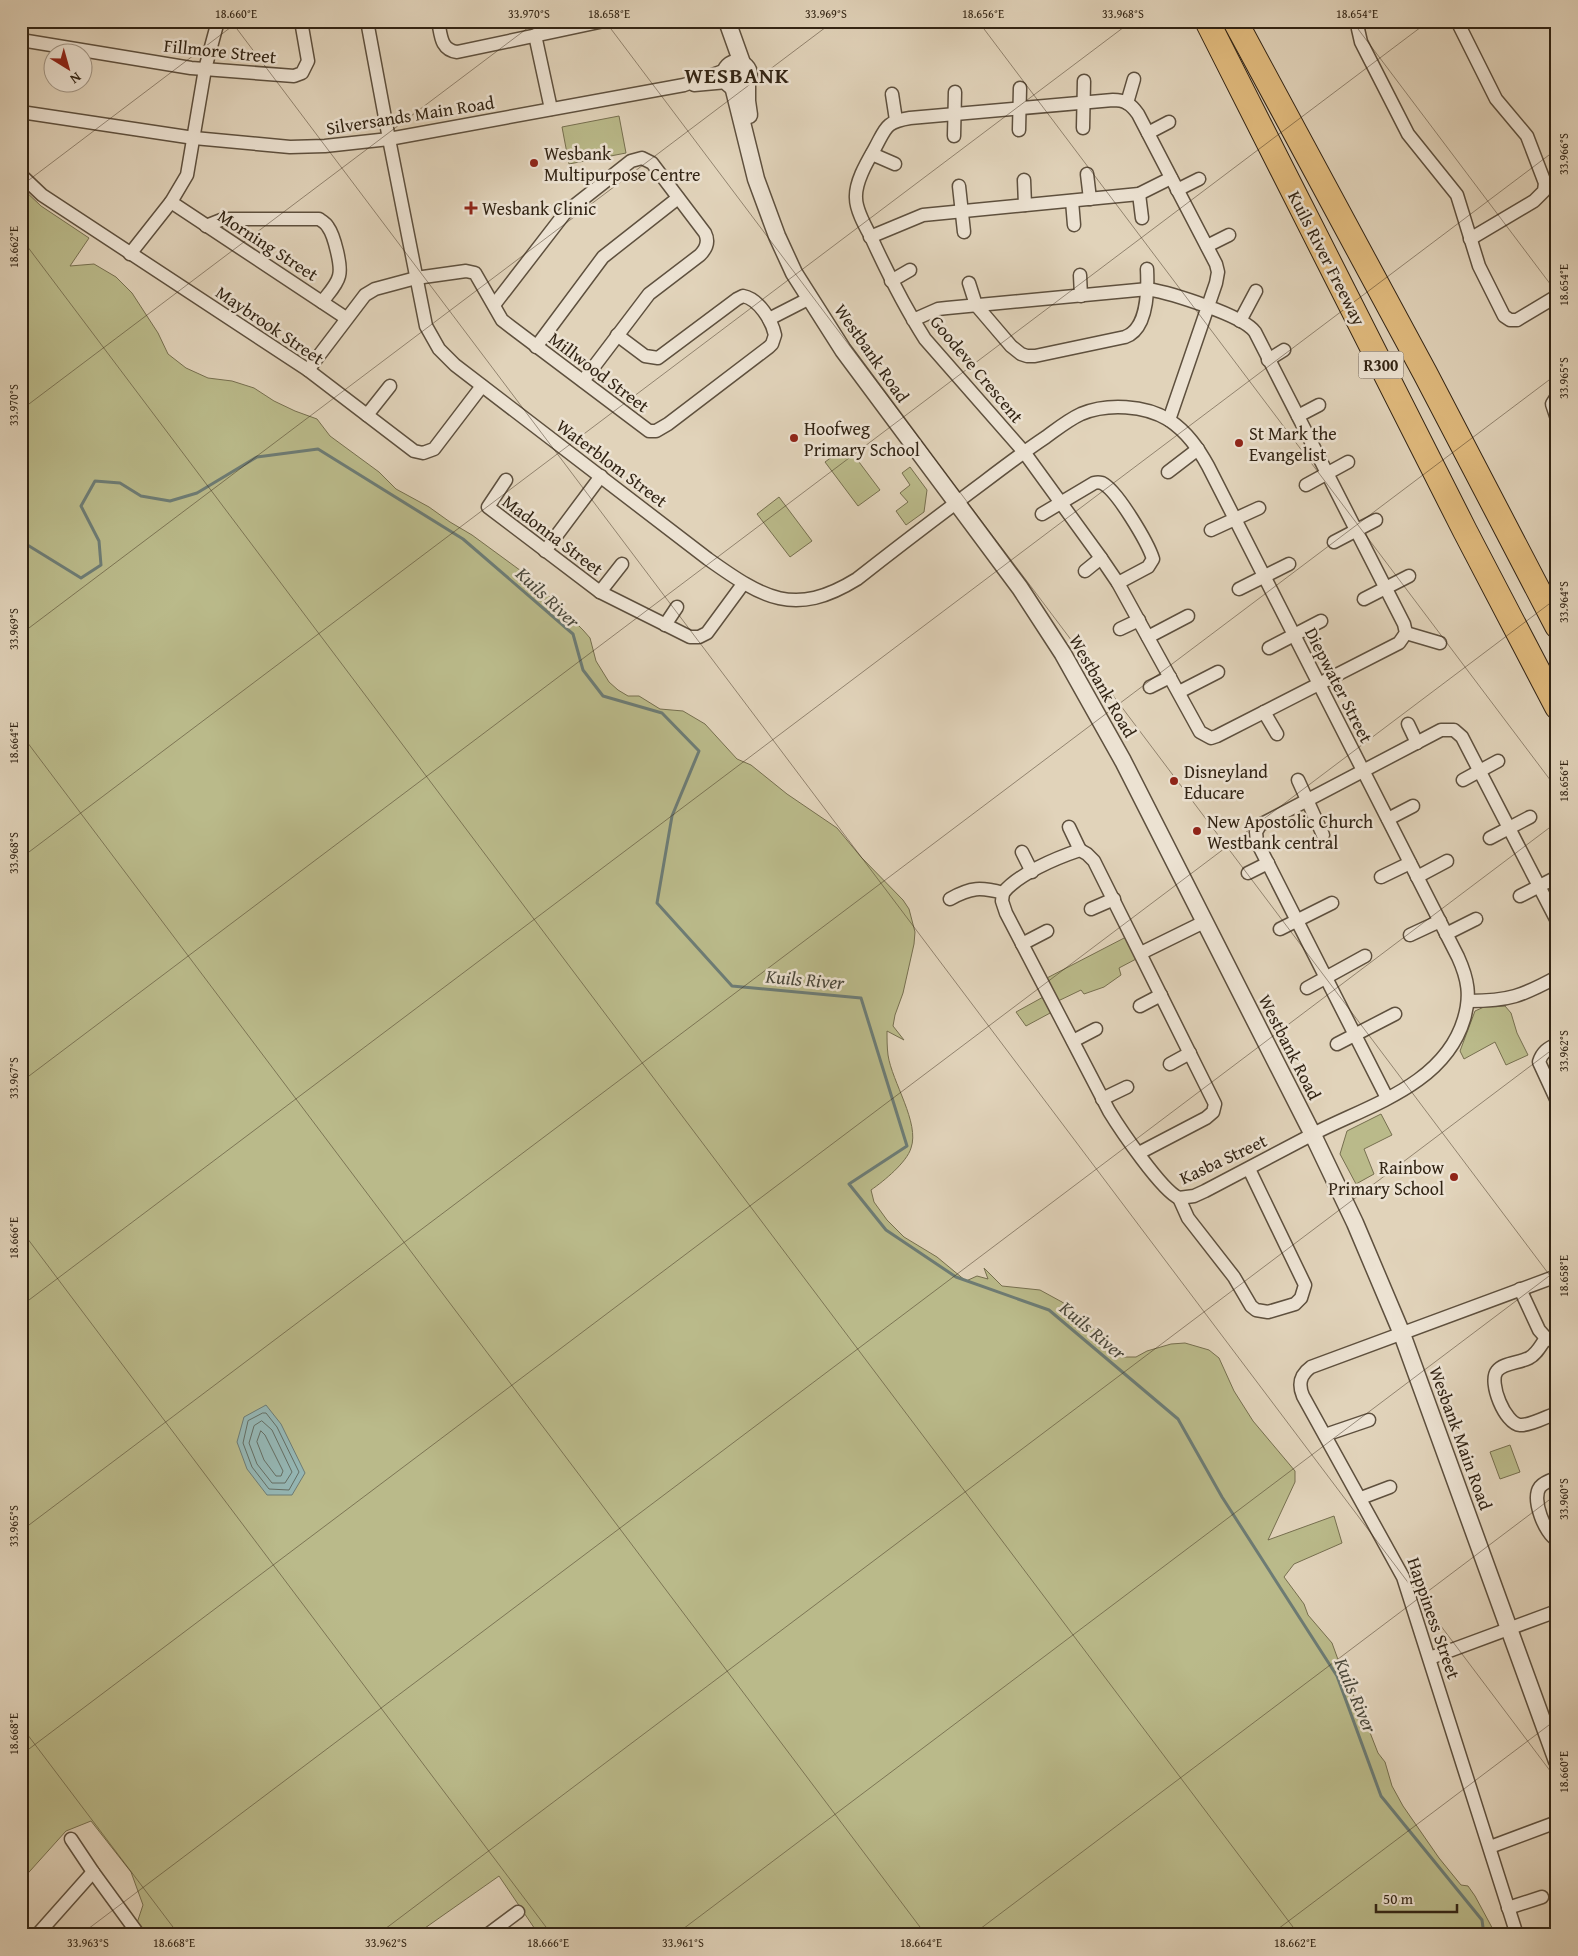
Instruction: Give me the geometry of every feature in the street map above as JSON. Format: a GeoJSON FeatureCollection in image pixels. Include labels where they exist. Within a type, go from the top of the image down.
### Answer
{"type":"FeatureCollection","features":[{"type":"Feature","properties":{"kind":"highway","name":"Kuils River Freeway"},"geometry":{"type":"LineString","coordinates":[[1207,21],[1460,523],[1557,707]]}},
{"type":"Feature","properties":{"kind":"highway","name":"Kuils River Freeway"},"geometry":{"type":"LineString","coordinates":[[1235,21],[1444,408],[1557,626]]}},
{"type":"Feature","properties":{"kind":"street"},"geometry":{"type":"LineString","coordinates":[[130,254],[171,202],[187,175],[205,69],[218,21]]}},
{"type":"Feature","properties":{"kind":"street","name":"Fillmore Street"},"geometry":{"type":"LineString","coordinates":[[21,40],[205,69],[294,76],[306,70],[308,61],[301,21]]}},
{"type":"Feature","properties":{"kind":"street","name":"Waterblom Street"},"geometry":{"type":"LineString","coordinates":[[367,21],[426,326],[432,339],[447,359],[743,584],[761,593],[783,600],[813,598],[828,594],[857,579],[957,502]]}},
{"type":"Feature","properties":{"kind":"street"},"geometry":{"type":"LineString","coordinates":[[438,21],[443,44],[452,51],[536,36],[604,21]]}},
{"type":"Feature","properties":{"kind":"street","name":"Westbank Road"},"geometry":{"type":"LineString","coordinates":[[727,21],[734,75],[762,196],[794,273],[836,340],[867,384],[1020,588],[1063,654],[1122,762],[1313,1135]]}},
{"type":"Feature","properties":{"kind":"street"},"geometry":{"type":"LineString","coordinates":[[1361,21],[1358,29],[1361,42],[1408,134],[1457,195],[1478,266],[1500,309],[1508,319],[1517,320],[1557,296]]}},
{"type":"Feature","properties":{"kind":"street"},"geometry":{"type":"LineString","coordinates":[[1457,21],[1496,99],[1528,136],[1546,184],[1544,191],[1534,201],[1470,238]]}},
{"type":"Feature","properties":{"kind":"street"},"geometry":{"type":"LineString","coordinates":[[536,36],[551,109]]}},
{"type":"Feature","properties":{"kind":"street","name":"Silversands Main Road"},"geometry":{"type":"LineString","coordinates":[[21,112],[194,138],[290,147],[325,146],[389,139],[684,85],[710,85],[734,75]]}},
{"type":"Feature","properties":{"kind":"street"},"geometry":{"type":"LineString","coordinates":[[1127,103],[1134,79]]}},
{"type":"Feature","properties":{"kind":"street"},"geometry":{"type":"LineString","coordinates":[[1083,128],[1084,80]]}},
{"type":"Feature","properties":{"kind":"street"},"geometry":{"type":"LineString","coordinates":[[1020,88],[1020,130]]}},
{"type":"Feature","properties":{"kind":"street"},"geometry":{"type":"LineString","coordinates":[[954,136],[956,92]]}},
{"type":"Feature","properties":{"kind":"street"},"geometry":{"type":"LineString","coordinates":[[892,94],[896,120],[1113,100],[1127,103],[1138,114],[1207,246],[1218,272],[1208,308],[1169,420]]}},
{"type":"Feature","properties":{"kind":"street","name":"Goodeve Crescent"},"geometry":{"type":"LineString","coordinates":[[896,120],[887,126],[872,154],[857,187],[856,202],[891,281],[913,320],[933,350],[1024,452],[1101,558],[1118,583],[1200,732],[1211,738],[1264,712]]}},
{"type":"Feature","properties":{"kind":"street"},"geometry":{"type":"LineString","coordinates":[[1148,133],[1169,122]]}},
{"type":"Feature","properties":{"kind":"street"},"geometry":{"type":"LineString","coordinates":[[872,154],[895,164]]}},
{"type":"Feature","properties":{"kind":"street"},"geometry":{"type":"LineString","coordinates":[[494,305],[564,213],[631,161],[642,158],[649,161],[705,233],[708,242],[700,255],[649,294],[582,381]]}},
{"type":"Feature","properties":{"kind":"street"},"geometry":{"type":"LineString","coordinates":[[1087,174],[1090,199]]}},
{"type":"Feature","properties":{"kind":"street","name":"Maybrook Street"},"geometry":{"type":"LineString","coordinates":[[21,175],[42,195],[308,370],[414,451],[424,454],[430,452],[482,386]]}},
{"type":"Feature","properties":{"kind":"street"},"geometry":{"type":"LineString","coordinates":[[870,237],[923,215],[1138,194],[1199,179]]}},
{"type":"Feature","properties":{"kind":"street"},"geometry":{"type":"LineString","coordinates":[[1024,180],[1025,205]]}},
{"type":"Feature","properties":{"kind":"street"},"geometry":{"type":"LineString","coordinates":[[959,186],[964,232]]}},
{"type":"Feature","properties":{"kind":"street"},"geometry":{"type":"LineString","coordinates":[[1138,194],[1142,218]]}},
{"type":"Feature","properties":{"kind":"street"},"geometry":{"type":"LineString","coordinates":[[536,347],[603,257],[678,198]]}},
{"type":"Feature","properties":{"kind":"street"},"geometry":{"type":"LineString","coordinates":[[1072,201],[1074,224]]}},
{"type":"Feature","properties":{"kind":"street","name":"Morning Street"},"geometry":{"type":"LineString","coordinates":[[171,202],[346,318]]}},
{"type":"Feature","properties":{"kind":"street"},"geometry":{"type":"LineString","coordinates":[[206,226],[228,219],[319,219],[330,231],[340,270],[338,281],[322,302]]}},
{"type":"Feature","properties":{"kind":"street"},"geometry":{"type":"LineString","coordinates":[[1207,246],[1229,235]]}},
{"type":"Feature","properties":{"kind":"street"},"geometry":{"type":"LineString","coordinates":[[969,283],[976,305],[1017,352],[1027,356],[1035,356],[1130,335],[1140,322],[1146,304],[1148,289],[1147,269]]}},
{"type":"Feature","properties":{"kind":"street"},"geometry":{"type":"LineString","coordinates":[[891,281],[910,270]]}},
{"type":"Feature","properties":{"kind":"street","name":"Millwood Street"},"geometry":{"type":"LineString","coordinates":[[308,370],[346,318],[370,290],[416,278],[470,272],[478,276],[502,320],[642,427],[650,431],[656,431],[668,424],[772,344],[775,335],[769,320]]}},
{"type":"Feature","properties":{"kind":"street"},"geometry":{"type":"LineString","coordinates":[[1080,275],[1081,296]]}},
{"type":"Feature","properties":{"kind":"street"},"geometry":{"type":"LineString","coordinates":[[913,320],[938,309],[1148,289],[1172,295],[1208,308],[1240,321],[1253,329],[1386,588],[1404,624],[1406,633],[1400,643],[1264,712],[1276,734]]}},
{"type":"Feature","properties":{"kind":"street"},"geometry":{"type":"LineString","coordinates":[[1240,321],[1256,291]]}},
{"type":"Feature","properties":{"kind":"street"},"geometry":{"type":"LineString","coordinates":[[617,335],[645,356],[654,358],[663,355],[741,297],[746,296],[753,300],[769,320],[808,294]]}},
{"type":"Feature","properties":{"kind":"street"},"geometry":{"type":"LineString","coordinates":[[1268,360],[1284,350]]}},
{"type":"Feature","properties":{"kind":"street"},"geometry":{"type":"LineString","coordinates":[[368,415],[390,386]]}},
{"type":"Feature","properties":{"kind":"street"},"geometry":{"type":"LineString","coordinates":[[1557,396],[1553,400],[1552,408],[1557,419]]}},
{"type":"Feature","properties":{"kind":"street"},"geometry":{"type":"LineString","coordinates":[[1298,416],[1319,405]]}},
{"type":"Feature","properties":{"kind":"street","name":"Diepwater Street"},"geometry":{"type":"LineString","coordinates":[[957,502],[1072,418],[1100,409],[1120,407],[1140,409],[1169,420],[1187,435],[1198,449],[1440,921],[1463,968],[1469,1001],[1454,1044],[1437,1066],[1424,1077],[1388,1098],[1313,1135]]}},
{"type":"Feature","properties":{"kind":"street"},"geometry":{"type":"LineString","coordinates":[[1168,472],[1198,449]]}},
{"type":"Feature","properties":{"kind":"street"},"geometry":{"type":"LineString","coordinates":[[1306,485],[1348,462]]}},
{"type":"Feature","properties":{"kind":"street"},"geometry":{"type":"LineString","coordinates":[[545,551],[601,476]]}},
{"type":"Feature","properties":{"kind":"street","name":"Madonna Street"},"geometry":{"type":"LineString","coordinates":[[506,480],[488,507],[600,592],[690,637],[702,636],[707,633],[743,584]]}},
{"type":"Feature","properties":{"kind":"street"},"geometry":{"type":"LineString","coordinates":[[1042,514],[1094,483],[1100,482],[1107,487],[1132,518],[1152,559],[1148,567],[1118,583]]}},
{"type":"Feature","properties":{"kind":"street"},"geometry":{"type":"LineString","coordinates":[[1211,530],[1260,508]]}},
{"type":"Feature","properties":{"kind":"street"},"geometry":{"type":"LineString","coordinates":[[1334,542],[1376,520]]}},
{"type":"Feature","properties":{"kind":"street"},"geometry":{"type":"LineString","coordinates":[[1085,571],[1101,558]]}},
{"type":"Feature","properties":{"kind":"street","name":"Madonna Street"},"geometry":{"type":"LineString","coordinates":[[600,592],[622,564]]}},
{"type":"Feature","properties":{"kind":"street"},"geometry":{"type":"LineString","coordinates":[[1239,589],[1289,564]]}},
{"type":"Feature","properties":{"kind":"street"},"geometry":{"type":"LineString","coordinates":[[1364,599],[1408,576]]}},
{"type":"Feature","properties":{"kind":"street"},"geometry":{"type":"LineString","coordinates":[[665,625],[677,608]]}},
{"type":"Feature","properties":{"kind":"street"},"geometry":{"type":"LineString","coordinates":[[1148,637],[1188,616]]}},
{"type":"Feature","properties":{"kind":"street"},"geometry":{"type":"LineString","coordinates":[[1120,629],[1139,620]]}},
{"type":"Feature","properties":{"kind":"street"},"geometry":{"type":"LineString","coordinates":[[1269,648],[1321,621]]}},
{"type":"Feature","properties":{"kind":"street"},"geometry":{"type":"LineString","coordinates":[[1406,633],[1440,643]]}},
{"type":"Feature","properties":{"kind":"street"},"geometry":{"type":"LineString","coordinates":[[1179,692],[1218,672]]}},
{"type":"Feature","properties":{"kind":"street"},"geometry":{"type":"LineString","coordinates":[[1150,687],[1170,677]]}},
{"type":"Feature","properties":{"kind":"street"},"geometry":{"type":"LineString","coordinates":[[1408,724],[1417,743]]}},
{"type":"Feature","properties":{"kind":"street"},"geometry":{"type":"LineString","coordinates":[[1388,1098],[1257,842],[1258,828],[1265,822],[1441,730],[1454,730],[1462,737],[1557,921]]}},
{"type":"Feature","properties":{"kind":"street"},"geometry":{"type":"LineString","coordinates":[[1462,780],[1498,761]]}},
{"type":"Feature","properties":{"kind":"street"},"geometry":{"type":"LineString","coordinates":[[1298,780],[1322,835]]}},
{"type":"Feature","properties":{"kind":"street"},"geometry":{"type":"LineString","coordinates":[[1388,819],[1413,806]]}},
{"type":"Feature","properties":{"kind":"street"},"geometry":{"type":"LineString","coordinates":[[1490,838],[1530,817]]}},
{"type":"Feature","properties":{"kind":"street"},"geometry":{"type":"LineString","coordinates":[[1069,827],[1080,850],[1092,858],[1114,899],[1214,1100],[1213,1112],[1206,1118],[1139,1153]]}},
{"type":"Feature","properties":{"kind":"street"},"geometry":{"type":"LineString","coordinates":[[950,899],[964,891],[974,889],[983,888],[1003,893],[1009,885],[1032,872],[1080,850]]}},
{"type":"Feature","properties":{"kind":"street"},"geometry":{"type":"LineString","coordinates":[[1022,852],[1032,872]]}},
{"type":"Feature","properties":{"kind":"street"},"geometry":{"type":"LineString","coordinates":[[1417,877],[1447,861]]}},
{"type":"Feature","properties":{"kind":"street"},"geometry":{"type":"LineString","coordinates":[[1248,874],[1268,863]]}},
{"type":"Feature","properties":{"kind":"street"},"geometry":{"type":"LineString","coordinates":[[1381,877],[1410,863]]}},
{"type":"Feature","properties":{"kind":"street"},"geometry":{"type":"LineString","coordinates":[[1520,896],[1557,877]]}},
{"type":"Feature","properties":{"kind":"street","name":"Kasba Street"},"geometry":{"type":"LineString","coordinates":[[1003,893],[1004,906],[1022,944],[1102,1100],[1119,1128],[1166,1189],[1179,1198],[1194,1196],[1313,1135]]}},
{"type":"Feature","properties":{"kind":"street"},"geometry":{"type":"LineString","coordinates":[[1091,909],[1114,899]]}},
{"type":"Feature","properties":{"kind":"street"},"geometry":{"type":"LineString","coordinates":[[1280,929],[1332,903]]}},
{"type":"Feature","properties":{"kind":"street"},"geometry":{"type":"LineString","coordinates":[[1446,934],[1476,919]]}},
{"type":"Feature","properties":{"kind":"street"},"geometry":{"type":"LineString","coordinates":[[1410,935],[1440,921]]}},
{"type":"Feature","properties":{"kind":"street"},"geometry":{"type":"LineString","coordinates":[[1141,952],[1204,922]]}},
{"type":"Feature","properties":{"kind":"street"},"geometry":{"type":"LineString","coordinates":[[1022,944],[1047,931]]}},
{"type":"Feature","properties":{"kind":"street"},"geometry":{"type":"LineString","coordinates":[[1307,988],[1365,956]]}},
{"type":"Feature","properties":{"kind":"street"},"geometry":{"type":"LineString","coordinates":[[1469,1001],[1515,998],[1557,978]]}},
{"type":"Feature","properties":{"kind":"street"},"geometry":{"type":"LineString","coordinates":[[1140,1006],[1161,995]]}},
{"type":"Feature","properties":{"kind":"street"},"geometry":{"type":"LineString","coordinates":[[1337,1044],[1395,1014]]}},
{"type":"Feature","properties":{"kind":"street"},"geometry":{"type":"LineString","coordinates":[[1073,1041],[1096,1029]]}},
{"type":"Feature","properties":{"kind":"street"},"geometry":{"type":"LineString","coordinates":[[1557,1044],[1546,1050],[1539,1062],[1557,1101]]}},
{"type":"Feature","properties":{"kind":"street"},"geometry":{"type":"LineString","coordinates":[[1170,1064],[1190,1053]]}},
{"type":"Feature","properties":{"kind":"street"},"geometry":{"type":"LineString","coordinates":[[1102,1100],[1127,1087]]}},
{"type":"Feature","properties":{"kind":"street","name":"Wesbank Main Road"},"geometry":{"type":"LineString","coordinates":[[1313,1135],[1358,1230],[1402,1334],[1557,1761]]}},
{"type":"Feature","properties":{"kind":"street"},"geometry":{"type":"LineString","coordinates":[[1179,1198],[1188,1218],[1234,1277],[1254,1308],[1260,1312],[1268,1312],[1295,1304],[1301,1298],[1305,1285],[1249,1169]]}},
{"type":"Feature","properties":{"kind":"street"},"geometry":{"type":"LineString","coordinates":[[1402,1334],[1557,1276]]}},
{"type":"Feature","properties":{"kind":"street"},"geometry":{"type":"LineString","coordinates":[[1520,1289],[1534,1322],[1542,1335],[1552,1340],[1532,1356],[1499,1369],[1494,1376],[1494,1383],[1505,1414],[1514,1424],[1524,1425],[1557,1413]]}},
{"type":"Feature","properties":{"kind":"street","name":"Happiness Street"},"geometry":{"type":"LineString","coordinates":[[1402,1334],[1311,1367],[1303,1374],[1300,1384],[1301,1392],[1403,1577],[1517,1935]]}},
{"type":"Feature","properties":{"kind":"street"},"geometry":{"type":"LineString","coordinates":[[1325,1435],[1369,1420]]}},
{"type":"Feature","properties":{"kind":"street"},"geometry":{"type":"LineString","coordinates":[[1557,1478],[1547,1482],[1540,1488],[1536,1500],[1549,1534],[1557,1540]]}},
{"type":"Feature","properties":{"kind":"street"},"geometry":{"type":"LineString","coordinates":[[1361,1498],[1390,1487]]}},
{"type":"Feature","properties":{"kind":"street"},"geometry":{"type":"LineString","coordinates":[[1430,1658],[1557,1611]]}},
{"type":"Feature","properties":{"kind":"street"},"geometry":{"type":"LineString","coordinates":[[1490,1847],[1557,1822]]}},
{"type":"Feature","properties":{"kind":"street"},"geometry":{"type":"LineString","coordinates":[[71,1839],[139,1935]]}},
{"type":"Feature","properties":{"kind":"street"},"geometry":{"type":"LineString","coordinates":[[37,1935],[93,1872]]}},
{"type":"Feature","properties":{"kind":"street"},"geometry":{"type":"LineString","coordinates":[[1508,1908],[1542,1897]]}},
{"type":"Feature","properties":{"kind":"street"},"geometry":{"type":"LineString","coordinates":[[490,1934],[518,1912]]}},
{"type":"Feature","properties":{"kind":"green space"},"geometry":{"type":"Polygon","coordinates":[[[619,116],[626,153],[569,164],[562,127],[619,116]]]}},
{"type":"Feature","properties":{"kind":"green space"},"geometry":{"type":"Polygon","coordinates":[[[21,187],[41,206],[89,238],[70,266],[94,264],[116,277],[132,293],[158,333],[168,354],[186,368],[208,378],[232,381],[254,388],[274,401],[317,419],[330,436],[379,472],[396,489],[429,507],[472,535],[532,579],[590,638],[596,661],[609,682],[618,690],[628,696],[639,696],[660,709],[683,711],[705,724],[737,759],[751,765],[787,794],[837,828],[861,857],[903,900],[909,909],[915,932],[903,993],[893,1026],[904,1040],[887,1031],[887,1046],[891,1066],[909,1115],[913,1138],[911,1148],[905,1159],[871,1190],[874,1202],[887,1220],[904,1237],[937,1257],[966,1281],[977,1276],[988,1279],[984,1268],[1002,1286],[1040,1290],[1082,1316],[1112,1352],[1124,1357],[1136,1357],[1147,1351],[1171,1344],[1185,1343],[1209,1350],[1219,1358],[1234,1391],[1253,1421],[1295,1471],[1295,1482],[1268,1540],[1334,1516],[1342,1543],[1294,1564],[1284,1577],[1304,1604],[1308,1615],[1332,1643],[1378,1753],[1385,1762],[1392,1786],[1403,1806],[1439,1858],[1461,1885],[1468,1886],[1496,1935],[539,1935],[499,1876],[415,1935],[147,1935],[137,1923],[143,1905],[131,1872],[91,1821],[66,1831],[21,1881],[21,187]]]}},
{"type":"Feature","properties":{"kind":"green space"},"geometry":{"type":"Polygon","coordinates":[[[847,446],[880,490],[858,506],[825,462],[847,446]]]}},
{"type":"Feature","properties":{"kind":"green space"},"geometry":{"type":"Polygon","coordinates":[[[910,467],[927,490],[924,512],[906,525],[896,511],[908,502],[900,493],[910,485],[902,473],[910,467]]]}},
{"type":"Feature","properties":{"kind":"green space"},"geometry":{"type":"Polygon","coordinates":[[[779,497],[812,541],[790,557],[757,514],[779,497]]]}},
{"type":"Feature","properties":{"kind":"green space"},"geometry":{"type":"Polygon","coordinates":[[[1128,936],[1138,958],[1119,968],[1121,975],[1104,987],[1084,994],[1081,990],[1056,1002],[1045,979],[1128,936]]]}},
{"type":"Feature","properties":{"kind":"green space"},"geometry":{"type":"Polygon","coordinates":[[[1045,996],[1052,1012],[1026,1026],[1016,1012],[1045,996]]]}},
{"type":"Feature","properties":{"kind":"green space"},"geometry":{"type":"Polygon","coordinates":[[[1505,1006],[1511,1013],[1517,1033],[1528,1055],[1506,1065],[1495,1042],[1464,1059],[1460,1051],[1475,1011],[1484,1007],[1505,1006]]]}},
{"type":"Feature","properties":{"kind":"green space"},"geometry":{"type":"Polygon","coordinates":[[[1381,1114],[1392,1135],[1364,1149],[1374,1174],[1356,1184],[1340,1154],[1347,1131],[1381,1114]]]}},
{"type":"Feature","properties":{"kind":"green space"},"geometry":{"type":"Polygon","coordinates":[[[1510,1445],[1520,1472],[1500,1479],[1490,1452],[1510,1445]]]}},
{"type":"Feature","properties":{"kind":"water"},"geometry":{"type":"Polygon","coordinates":[[[266,1405],[281,1424],[305,1473],[292,1495],[267,1495],[247,1469],[237,1442],[244,1417],[266,1405]]]}},
{"type":"Feature","properties":{"kind":"waterway","name":"Kuils River"},"geometry":{"type":"LineString","coordinates":[[21,541],[81,578],[101,565],[99,541],[81,506],[95,481],[120,483],[141,496],[170,501],[197,493],[257,457],[318,449],[463,539],[573,634],[583,670],[603,696],[662,713],[699,751],[672,816],[657,903],[732,986],[861,998],[907,1146],[849,1184],[886,1230],[956,1277],[1049,1310],[1178,1419],[1222,1497],[1337,1676],[1381,1796],[1482,1920],[1484,1935]]}},
{"type":"Feature","properties":{"kind":"place","name":"Wesbank Multipurpose Centre"},"geometry":{"type":"Point","coordinates":[534,163]}},
{"type":"Feature","properties":{"kind":"place","name":"Wesbank Clinic"},"geometry":{"type":"Point","coordinates":[471,208]}},
{"type":"Feature","properties":{"kind":"place","name":"Hoofweg Primary School"},"geometry":{"type":"Point","coordinates":[794,438]}},
{"type":"Feature","properties":{"kind":"place","name":"St Mark the Evangelist"},"geometry":{"type":"Point","coordinates":[1239,443]}},
{"type":"Feature","properties":{"kind":"place","name":"Disneyland Educare"},"geometry":{"type":"Point","coordinates":[1174,781]}},
{"type":"Feature","properties":{"kind":"place","name":"New Apostolic Church Westbank central"},"geometry":{"type":"Point","coordinates":[1197,831]}},
{"type":"Feature","properties":{"kind":"place","name":"Rainbow Primary School"},"geometry":{"type":"Point","coordinates":[1454,1177]}},
{"type":"Feature","properties":{"kind":"district","name":"WESBANK"},"geometry":{"type":"Point","coordinates":[737,75]}}]}
